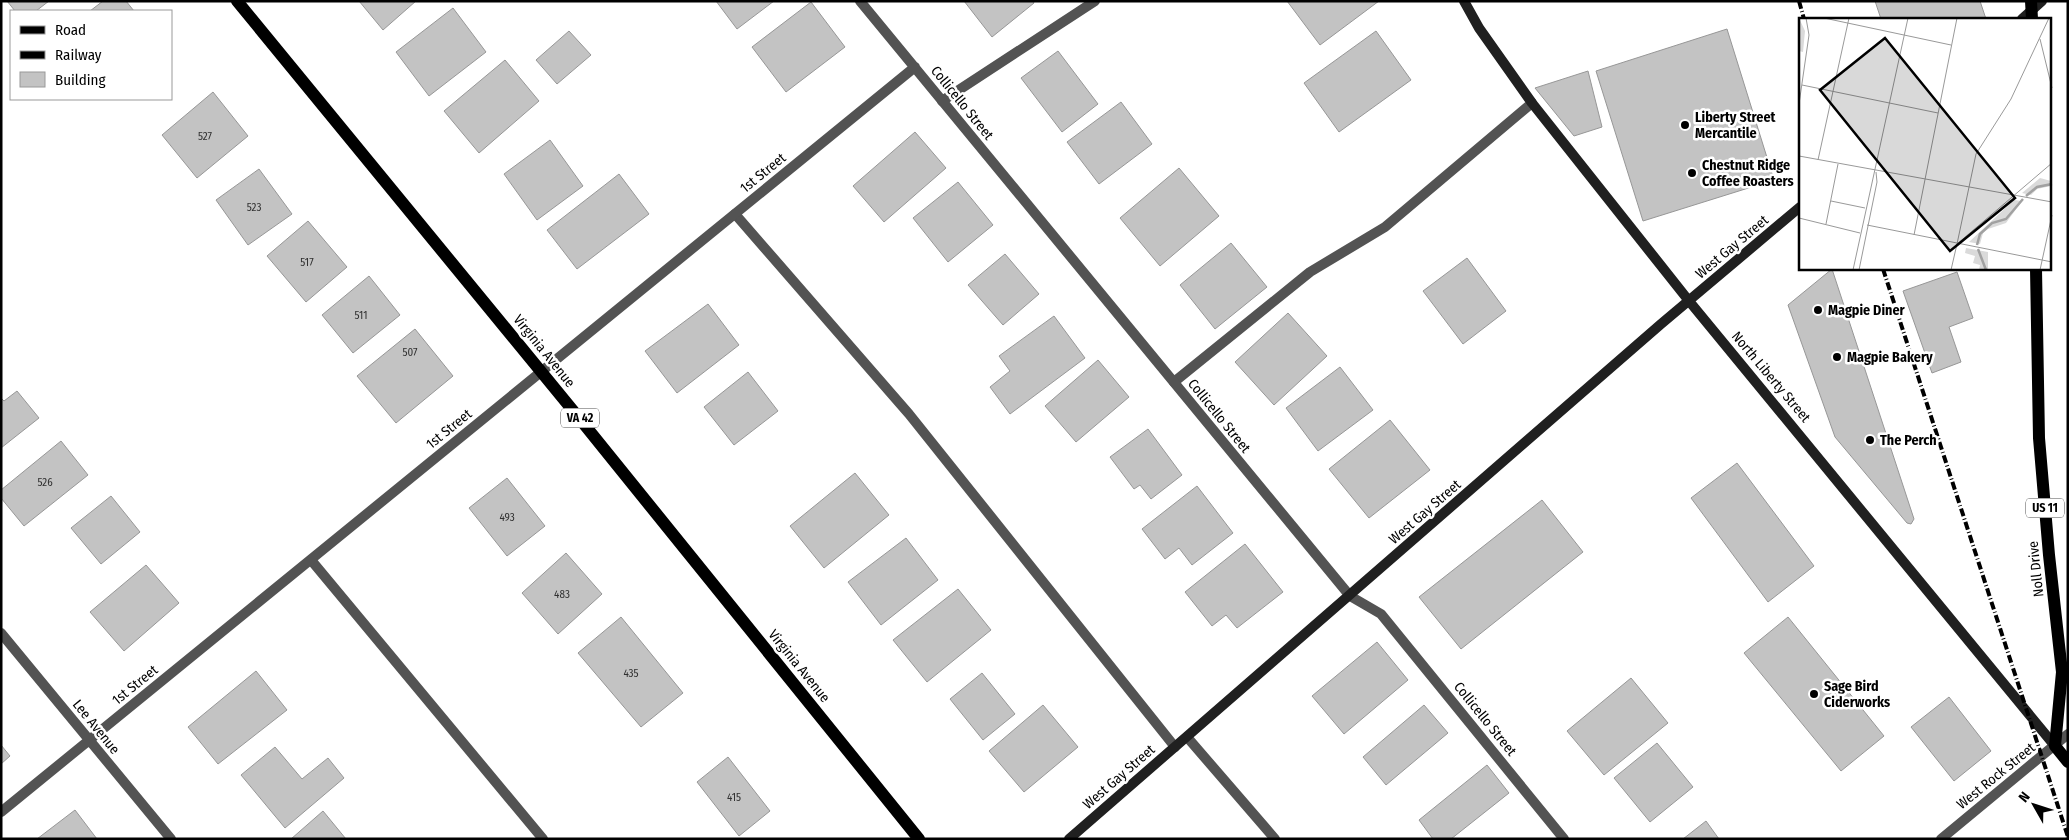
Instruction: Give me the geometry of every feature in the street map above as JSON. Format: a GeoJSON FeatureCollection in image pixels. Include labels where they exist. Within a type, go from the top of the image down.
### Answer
{"type":"FeatureCollection","features":[{"type":"Feature","properties":{"kind":"main road","name":"Virginia Avenue"},"geometry":{"type":"LineString","coordinates":[[237,1],[542,372],[919,839]]}},
{"type":"Feature","properties":{"kind":"main road","name":"Noll Drive"},"geometry":{"type":"LineString","coordinates":[[2036,270],[2039,438],[2062,672],[2055,746]]}},
{"type":"Feature","properties":{"kind":"main road","name":"North Liberty Street"},"geometry":{"type":"LineString","coordinates":[[2055,746],[2068,762]]}},
{"type":"Feature","properties":{"kind":"street","name":"Collicello Street"},"geometry":{"type":"LineString","coordinates":[[860,1],[1350,596],[1381,614],[1564,839]]}},
{"type":"Feature","properties":{"kind":"street"},"geometry":{"type":"LineString","coordinates":[[942,101],[1095,1]]}},
{"type":"Feature","properties":{"kind":"street","name":"North Liberty Street"},"geometry":{"type":"LineString","coordinates":[[1464,1],[1479,28],[1532,103],[1689,302],[2055,746]]}},
{"type":"Feature","properties":{"kind":"street"},"geometry":{"type":"LineString","coordinates":[[2029,12],[2042,1]]}},
{"type":"Feature","properties":{"kind":"street","name":"1st Street"},"geometry":{"type":"LineString","coordinates":[[1,812],[915,67]]}},
{"type":"Feature","properties":{"kind":"street"},"geometry":{"type":"LineString","coordinates":[[1174,382],[1310,272],[1385,227],[1532,103]]}},
{"type":"Feature","properties":{"kind":"street","name":"West Gay Street"},"geometry":{"type":"LineString","coordinates":[[1069,839],[1799,208]]}},
{"type":"Feature","properties":{"kind":"street"},"geometry":{"type":"LineString","coordinates":[[735,214],[909,414],[1175,747]]}},
{"type":"Feature","properties":{"kind":"street"},"geometry":{"type":"LineString","coordinates":[[310,560],[543,839]]}},
{"type":"Feature","properties":{"kind":"street","name":"Lee Avenue"},"geometry":{"type":"LineString","coordinates":[[1,633],[171,839]]}},
{"type":"Feature","properties":{"kind":"street","name":"West Rock Street"},"geometry":{"type":"LineString","coordinates":[[1942,839],[2068,734]]}},
{"type":"Feature","properties":{"kind":"street"},"geometry":{"type":"LineString","coordinates":[[1187,737],[1275,839]]}},
{"type":"Feature","properties":{"kind":"building"},"geometry":{"type":"Polygon","coordinates":[[[7,1],[49,1],[37,10],[14,10],[7,1]]]}},
{"type":"Feature","properties":{"kind":"building"},"geometry":{"type":"Polygon","coordinates":[[[103,1],[126,1],[133,10],[91,10],[103,1]]]}},
{"type":"Feature","properties":{"kind":"building"},"geometry":{"type":"Polygon","coordinates":[[[359,1],[416,1],[383,30],[359,1]]]}},
{"type":"Feature","properties":{"kind":"building"},"geometry":{"type":"Polygon","coordinates":[[[716,1],[774,1],[737,29],[716,1]]]}},
{"type":"Feature","properties":{"kind":"building"},"geometry":{"type":"Polygon","coordinates":[[[964,1],[1033,1],[1034,3],[992,37],[964,1]]]}},
{"type":"Feature","properties":{"kind":"building"},"geometry":{"type":"Polygon","coordinates":[[[1287,1],[1379,1],[1320,45],[1287,1]]]}},
{"type":"Feature","properties":{"kind":"building"},"geometry":{"type":"Polygon","coordinates":[[[1875,1],[1980,1],[1986,18],[1881,18],[1875,1]]]}},
{"type":"Feature","properties":{"kind":"building"},"geometry":{"type":"Polygon","coordinates":[[[811,2],[845,47],[786,92],[752,47],[811,2]]]}},
{"type":"Feature","properties":{"kind":"building"},"geometry":{"type":"Polygon","coordinates":[[[453,8],[486,52],[429,96],[396,52],[453,8]]]}},
{"type":"Feature","properties":{"kind":"building","name":"Liberty Street Mercantile"},"geometry":{"type":"Polygon","coordinates":[[[1727,29],[1774,180],[1643,221],[1596,71],[1727,29]]]}},
{"type":"Feature","properties":{"kind":"building"},"geometry":{"type":"Polygon","coordinates":[[[569,31],[591,55],[557,84],[536,60],[569,31]]]}},
{"type":"Feature","properties":{"kind":"building"},"geometry":{"type":"Polygon","coordinates":[[[1376,31],[1411,80],[1339,132],[1304,83],[1376,31]]]}},
{"type":"Feature","properties":{"kind":"building"},"geometry":{"type":"Polygon","coordinates":[[[1058,51],[1098,104],[1062,132],[1021,78],[1058,51]]]}},
{"type":"Feature","properties":{"kind":"building"},"geometry":{"type":"Polygon","coordinates":[[[505,60],[539,101],[479,153],[444,111],[505,60]]]}},
{"type":"Feature","properties":{"kind":"building"},"geometry":{"type":"Polygon","coordinates":[[[1588,71],[1602,127],[1574,136],[1535,88],[1588,71]]]}},
{"type":"Feature","properties":{"kind":"building"},"geometry":{"type":"Polygon","coordinates":[[[213,92],[248,136],[197,178],[162,135],[213,92]]]}},
{"type":"Feature","properties":{"kind":"building"},"geometry":{"type":"Polygon","coordinates":[[[1121,102],[1152,144],[1099,184],[1067,142],[1121,102]]]}},
{"type":"Feature","properties":{"kind":"building"},"geometry":{"type":"Polygon","coordinates":[[[915,132],[946,168],[884,222],[853,186],[915,132]]]}},
{"type":"Feature","properties":{"kind":"building"},"geometry":{"type":"Polygon","coordinates":[[[550,140],[583,186],[537,220],[504,174],[550,140]]]}},
{"type":"Feature","properties":{"kind":"building"},"geometry":{"type":"Polygon","coordinates":[[[1179,168],[1219,216],[1160,266],[1120,218],[1179,168]]]}},
{"type":"Feature","properties":{"kind":"building"},"geometry":{"type":"Polygon","coordinates":[[[259,169],[292,214],[248,245],[216,200],[259,169]]]}},
{"type":"Feature","properties":{"kind":"building"},"geometry":{"type":"Polygon","coordinates":[[[619,174],[649,214],[577,269],[547,230],[619,174]]]}},
{"type":"Feature","properties":{"kind":"building"},"geometry":{"type":"Polygon","coordinates":[[[958,182],[993,225],[948,262],[913,218],[958,182]]]}},
{"type":"Feature","properties":{"kind":"building"},"geometry":{"type":"Polygon","coordinates":[[[308,221],[347,267],[306,302],[267,256],[308,221]]]}},
{"type":"Feature","properties":{"kind":"building"},"geometry":{"type":"Polygon","coordinates":[[[1231,243],[1267,287],[1215,329],[1180,285],[1231,243]]]}},
{"type":"Feature","properties":{"kind":"building"},"geometry":{"type":"Polygon","coordinates":[[[1005,254],[1039,294],[1003,325],[968,285],[1005,254]]]}},
{"type":"Feature","properties":{"kind":"building"},"geometry":{"type":"Polygon","coordinates":[[[1467,258],[1506,311],[1463,344],[1423,291],[1467,258]]]}},
{"type":"Feature","properties":{"kind":"building"},"geometry":{"type":"Polygon","coordinates":[[[1832,270],[1914,519],[1911,524],[1907,523],[1835,437],[1788,305],[1832,270]]]}},
{"type":"Feature","properties":{"kind":"building"},"geometry":{"type":"Polygon","coordinates":[[[1957,272],[1973,318],[1949,327],[1961,362],[1932,373],[1903,291],[1957,272]]]}},
{"type":"Feature","properties":{"kind":"building"},"geometry":{"type":"Polygon","coordinates":[[[369,276],[400,315],[353,353],[322,315],[369,276]]]}},
{"type":"Feature","properties":{"kind":"building"},"geometry":{"type":"Polygon","coordinates":[[[708,304],[739,345],[677,393],[645,351],[708,304]]]}},
{"type":"Feature","properties":{"kind":"building"},"geometry":{"type":"Polygon","coordinates":[[[1288,313],[1327,356],[1274,405],[1235,362],[1288,313]]]}},
{"type":"Feature","properties":{"kind":"building"},"geometry":{"type":"Polygon","coordinates":[[[1054,316],[1085,358],[1010,414],[990,387],[1010,371],[999,356],[1054,316]]]}},
{"type":"Feature","properties":{"kind":"building"},"geometry":{"type":"Polygon","coordinates":[[[415,329],[453,376],[396,423],[357,376],[415,329]]]}},
{"type":"Feature","properties":{"kind":"building"},"geometry":{"type":"Polygon","coordinates":[[[1098,360],[1129,397],[1076,442],[1045,406],[1098,360]]]}},
{"type":"Feature","properties":{"kind":"building"},"geometry":{"type":"Polygon","coordinates":[[[1340,367],[1373,410],[1318,451],[1286,408],[1340,367]]]}},
{"type":"Feature","properties":{"kind":"building"},"geometry":{"type":"Polygon","coordinates":[[[748,372],[778,411],[734,445],[704,407],[748,372]]]}},
{"type":"Feature","properties":{"kind":"building"},"geometry":{"type":"Polygon","coordinates":[[[17,391],[39,418],[1,448],[1,398],[4,401],[17,391]]]}},
{"type":"Feature","properties":{"kind":"building"},"geometry":{"type":"Polygon","coordinates":[[[1390,420],[1430,470],[1369,518],[1329,469],[1390,420]]]}},
{"type":"Feature","properties":{"kind":"building"},"geometry":{"type":"Polygon","coordinates":[[[1148,429],[1182,475],[1151,499],[1140,485],[1134,489],[1110,457],[1148,429]]]}},
{"type":"Feature","properties":{"kind":"building"},"geometry":{"type":"Polygon","coordinates":[[[61,441],[88,475],[24,526],[1,498],[1,490],[61,441]]]}},
{"type":"Feature","properties":{"kind":"building"},"geometry":{"type":"Polygon","coordinates":[[[1737,463],[1814,566],[1768,602],[1691,498],[1737,463]]]}},
{"type":"Feature","properties":{"kind":"building"},"geometry":{"type":"Polygon","coordinates":[[[855,473],[889,515],[824,568],[790,526],[855,473]]]}},
{"type":"Feature","properties":{"kind":"building"},"geometry":{"type":"Polygon","coordinates":[[[507,478],[545,526],[507,556],[469,508],[507,478]]]}},
{"type":"Feature","properties":{"kind":"building"},"geometry":{"type":"Polygon","coordinates":[[[1197,486],[1233,533],[1192,565],[1179,548],[1165,559],[1142,529],[1197,486]]]}},
{"type":"Feature","properties":{"kind":"building"},"geometry":{"type":"Polygon","coordinates":[[[111,496],[140,532],[101,564],[71,528],[111,496]]]}},
{"type":"Feature","properties":{"kind":"building"},"geometry":{"type":"Polygon","coordinates":[[[1542,500],[1583,552],[1461,649],[1419,597],[1542,500]]]}},
{"type":"Feature","properties":{"kind":"building"},"geometry":{"type":"Polygon","coordinates":[[[906,538],[938,580],[881,625],[848,582],[906,538]]]}},
{"type":"Feature","properties":{"kind":"building"},"geometry":{"type":"Polygon","coordinates":[[[1245,544],[1283,592],[1237,628],[1226,615],[1212,626],[1185,592],[1245,544]]]}},
{"type":"Feature","properties":{"kind":"building"},"geometry":{"type":"Polygon","coordinates":[[[566,553],[602,594],[558,634],[522,593],[566,553]]]}},
{"type":"Feature","properties":{"kind":"building"},"geometry":{"type":"Polygon","coordinates":[[[146,565],[179,603],[124,651],[90,612],[146,565]]]}},
{"type":"Feature","properties":{"kind":"building"},"geometry":{"type":"Polygon","coordinates":[[[958,589],[991,630],[927,682],[893,640],[958,589]]]}},
{"type":"Feature","properties":{"kind":"building"},"geometry":{"type":"Polygon","coordinates":[[[621,617],[683,693],[641,727],[578,653],[621,617]]]}},
{"type":"Feature","properties":{"kind":"building","name":"Sage Bird Ciderworks"},"geometry":{"type":"Polygon","coordinates":[[[1788,617],[1884,736],[1841,771],[1744,653],[1788,617]]]}},
{"type":"Feature","properties":{"kind":"building"},"geometry":{"type":"Polygon","coordinates":[[[1377,642],[1408,680],[1344,734],[1312,696],[1377,642]]]}},
{"type":"Feature","properties":{"kind":"building"},"geometry":{"type":"Polygon","coordinates":[[[256,671],[287,710],[218,764],[188,727],[256,671]]]}},
{"type":"Feature","properties":{"kind":"building"},"geometry":{"type":"Polygon","coordinates":[[[982,673],[1015,714],[983,740],[950,699],[982,673]]]}},
{"type":"Feature","properties":{"kind":"building"},"geometry":{"type":"Polygon","coordinates":[[[1631,678],[1668,723],[1604,775],[1567,731],[1631,678]]]}},
{"type":"Feature","properties":{"kind":"building"},"geometry":{"type":"Polygon","coordinates":[[[1949,697],[1991,751],[1954,781],[1911,727],[1949,697]]]}},
{"type":"Feature","properties":{"kind":"building"},"geometry":{"type":"Polygon","coordinates":[[[1043,705],[1078,747],[1024,792],[989,751],[1043,705]]]}},
{"type":"Feature","properties":{"kind":"building"},"geometry":{"type":"Polygon","coordinates":[[[1424,705],[1448,733],[1386,785],[1363,757],[1424,705]]]}},
{"type":"Feature","properties":{"kind":"building"},"geometry":{"type":"Polygon","coordinates":[[[1657,743],[1693,787],[1650,822],[1614,778],[1657,743]]]}},
{"type":"Feature","properties":{"kind":"building"},"geometry":{"type":"Polygon","coordinates":[[[1,745],[10,756],[1,764],[1,745]]]}},
{"type":"Feature","properties":{"kind":"building"},"geometry":{"type":"Polygon","coordinates":[[[275,747],[302,779],[328,758],[344,778],[285,828],[241,775],[275,747]]]}},
{"type":"Feature","properties":{"kind":"building"},"geometry":{"type":"Polygon","coordinates":[[[728,757],[770,811],[739,836],[697,782],[728,757]]]}},
{"type":"Feature","properties":{"kind":"building"},"geometry":{"type":"Polygon","coordinates":[[[1487,765],[1509,793],[1451,839],[1433,839],[1419,820],[1487,765]]]}},
{"type":"Feature","properties":{"kind":"building"},"geometry":{"type":"Polygon","coordinates":[[[75,810],[97,839],[37,839],[75,810]]]}},
{"type":"Feature","properties":{"kind":"building"},"geometry":{"type":"Polygon","coordinates":[[[323,811],[346,839],[291,839],[323,811]]]}},
{"type":"Feature","properties":{"kind":"building"},"geometry":{"type":"Polygon","coordinates":[[[1706,821],[1719,839],[1683,839],[1706,821]]]}},
{"type":"Feature","properties":{"kind":"railway"},"geometry":{"type":"LineString","coordinates":[[1799,1],[1804,18]]}},
{"type":"Feature","properties":{"kind":"railway"},"geometry":{"type":"LineString","coordinates":[[1883,270],[2068,837]]}},
{"type":"Feature","properties":{"kind":"place","name":"Liberty Street Mercantile"},"geometry":{"type":"Point","coordinates":[1685,125]}},
{"type":"Feature","properties":{"kind":"place","name":"Chestnut Ridge Coffee Roasters"},"geometry":{"type":"Point","coordinates":[1692,173]}},
{"type":"Feature","properties":{"kind":"place","name":"Magpie Diner"},"geometry":{"type":"Point","coordinates":[1818,310]}},
{"type":"Feature","properties":{"kind":"place","name":"Magpie Bakery"},"geometry":{"type":"Point","coordinates":[1837,357]}},
{"type":"Feature","properties":{"kind":"place","name":"The Perch"},"geometry":{"type":"Point","coordinates":[1870,440]}},
{"type":"Feature","properties":{"kind":"place","name":"Sage Bird Ciderworks"},"geometry":{"type":"Point","coordinates":[1814,694]}}]}
